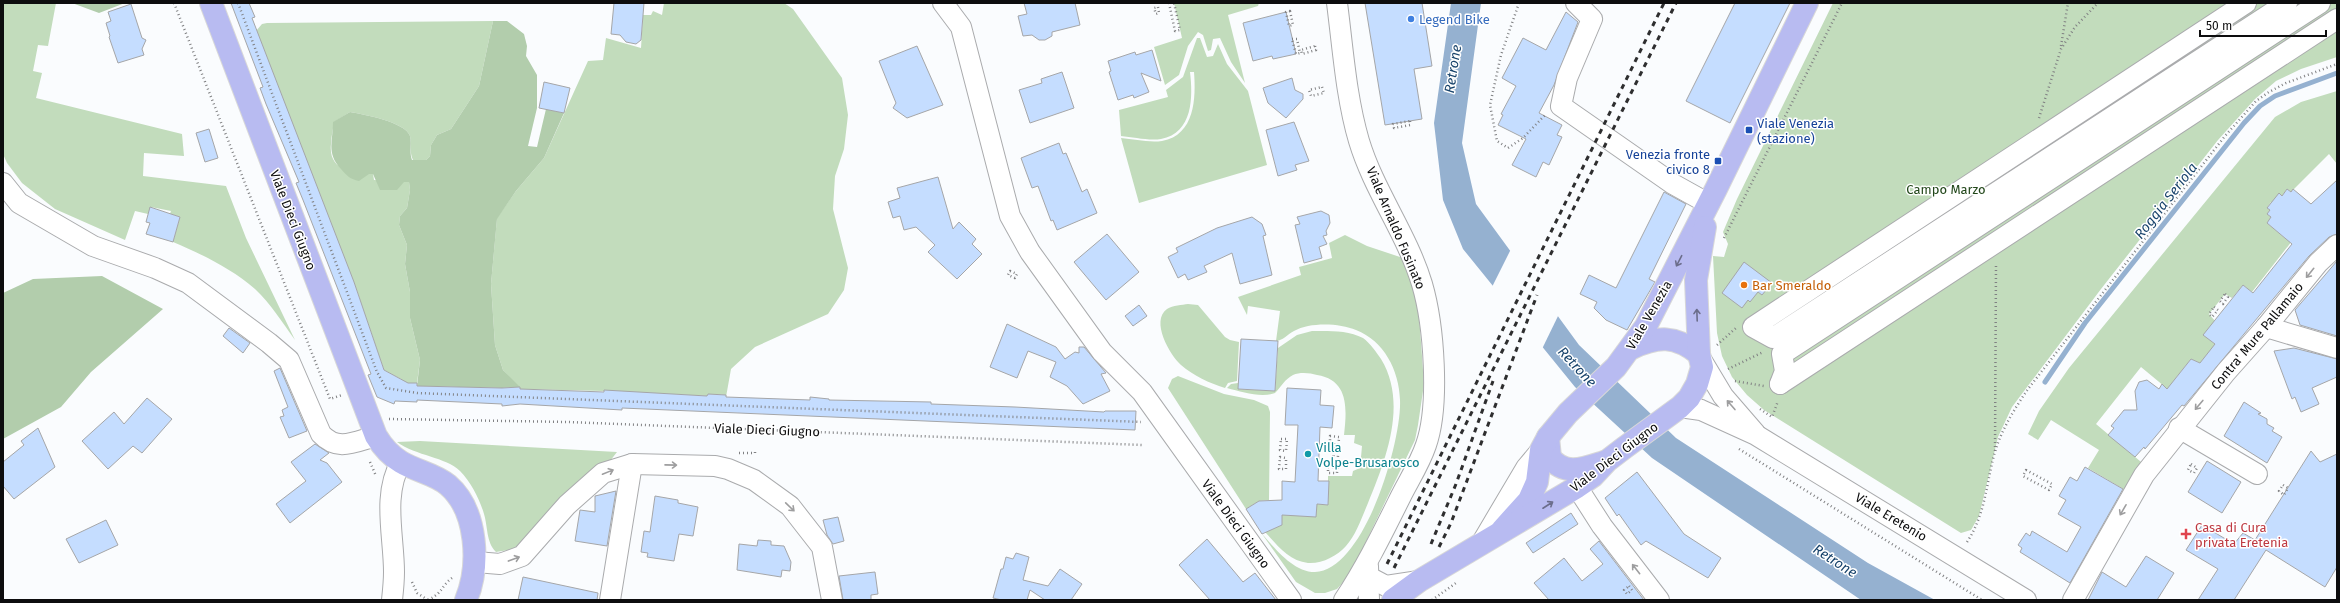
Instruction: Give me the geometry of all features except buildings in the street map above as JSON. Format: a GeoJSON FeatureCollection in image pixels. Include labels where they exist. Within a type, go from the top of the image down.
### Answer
{"type":"FeatureCollection","features":[{"type":"Feature","properties":{"kind":"main road","name":"Viale Dieci Giugno"},"geometry":{"type":"LineString","coordinates":[[211,3],[376,436],[383,447],[401,462],[433,476],[448,485],[459,497],[471,528],[476,562]]}},
{"type":"Feature","properties":{"kind":"main road","name":"Viale Venezia"},"geometry":{"type":"LineString","coordinates":[[1544,443],[1568,413],[1616,367],[1632,348],[1646,326],[1712,197],[1807,3]]}},
{"type":"Feature","properties":{"kind":"main road","name":"Viale Venezia"},"geometry":{"type":"LineString","coordinates":[[1706,356],[1696,280],[1712,197]]}},
{"type":"Feature","properties":{"kind":"main road"},"geometry":{"type":"LineString","coordinates":[[1632,348],[1651,339],[1664,338],[1686,345],[1706,356]]}},
{"type":"Feature","properties":{"kind":"main road","name":"Viale Dieci Giugno"},"geometry":{"type":"LineString","coordinates":[[1502,530],[1519,524],[1577,487],[1593,476],[1607,461],[1675,412],[1689,398],[1697,384],[1706,356]]}},
{"type":"Feature","properties":{"kind":"main road","name":"Viale Dieci Giugno"},"geometry":{"type":"LineString","coordinates":[[1393,600],[1432,584],[1475,548],[1502,530],[1524,507],[1532,496],[1537,482],[1544,443]]}},
{"type":"Feature","properties":{"kind":"main road"},"geometry":{"type":"LineString","coordinates":[[1544,443],[1550,457],[1561,468],[1570,470],[1585,468],[1607,461]]}},
{"type":"Feature","properties":{"kind":"main road"},"geometry":{"type":"LineString","coordinates":[[466,600],[476,562]]}},
{"type":"Feature","properties":{"kind":"street","name":"Viale Dieci Giugno"},"geometry":{"type":"LineString","coordinates":[[943,3],[962,28],[1010,216],[1030,252],[1102,352],[1142,392],[1291,600]]}},
{"type":"Feature","properties":{"kind":"street","name":"Viale Arnaldo Fusinato"},"geometry":{"type":"LineString","coordinates":[[1337,3],[1346,76],[1359,142],[1373,178],[1422,284],[1429,314],[1433,360],[1432,421],[1426,446],[1368,569],[1344,600]]}},
{"type":"Feature","properties":{"kind":"street"},"geometry":{"type":"LineString","coordinates":[[1576,3],[1592,19],[1567,78],[1561,106],[1672,184],[1712,197]]}},
{"type":"Feature","properties":{"kind":"street"},"geometry":{"type":"LineString","coordinates":[[2246,3],[1753,327],[1772,338],[2287,3]]}},
{"type":"Feature","properties":{"kind":"street"},"geometry":{"type":"LineString","coordinates":[[2320,3],[1782,354],[1785,371],[1780,384],[2337,19]]}},
{"type":"Feature","properties":{"kind":"street"},"geometry":{"type":"LineString","coordinates":[[3,183],[19,203],[93,246],[155,268],[188,283],[269,343],[289,360],[321,434],[327,441],[342,446],[376,436]]}},
{"type":"Feature","properties":{"kind":"street","name":"Contra' Mure Pallamaio"},"geometry":{"type":"LineString","coordinates":[[2073,600],[2144,475],[2180,428],[2318,263],[2337,245]]}},
{"type":"Feature","properties":{"kind":"street"},"geometry":{"type":"LineString","coordinates":[[2266,327],[2337,348]]}},
{"type":"Feature","properties":{"kind":"street","name":"Viale Eretenio"},"geometry":{"type":"LineString","coordinates":[[1706,356],[1723,396],[1756,435]]}},
{"type":"Feature","properties":{"kind":"street","name":"Viale Eretenio"},"geometry":{"type":"LineString","coordinates":[[1675,412],[1701,410],[1756,435],[2026,600]]}},
{"type":"Feature","properties":{"kind":"street"},"geometry":{"type":"LineString","coordinates":[[2180,428],[2257,474]]}},
{"type":"Feature","properties":{"kind":"street","name":"Viale Venezia"},"geometry":{"type":"LineString","coordinates":[[1475,548],[1526,468],[1544,443]]}},
{"type":"Feature","properties":{"kind":"street"},"geometry":{"type":"LineString","coordinates":[[392,600],[394,572],[390,506],[392,483],[401,462]]}},
{"type":"Feature","properties":{"kind":"street"},"geometry":{"type":"LineString","coordinates":[[476,562],[500,564],[522,556],[567,505],[603,473],[632,464],[715,466],[728,469],[754,480],[790,506],[822,547],[832,600]]}},
{"type":"Feature","properties":{"kind":"street"},"geometry":{"type":"LineString","coordinates":[[610,600],[632,464]]}},
{"type":"Feature","properties":{"kind":"street"},"geometry":{"type":"LineString","coordinates":[[1577,487],[1602,526],[1659,600]]}},
{"type":"Feature","properties":{"kind":"street"},"geometry":{"type":"LineString","coordinates":[[1368,569],[1386,586],[1419,590]]}},
{"type":"Feature","properties":{"kind":"street","name":"Viale Arnaldo Fusinato"},"geometry":{"type":"LineString","coordinates":[[1368,569],[1368,600]]}},
{"type":"Feature","properties":{"kind":"path"},"geometry":{"type":"LineString","coordinates":[[174,3],[330,399],[345,394]]}},
{"type":"Feature","properties":{"kind":"path"},"geometry":{"type":"LineString","coordinates":[[238,3],[377,372],[386,388],[417,393],[1136,421]]}},
{"type":"Feature","properties":{"kind":"path"},"geometry":{"type":"LineString","coordinates":[[1169,3],[1175,31],[1180,30],[1174,3]]}},
{"type":"Feature","properties":{"kind":"path"},"geometry":{"type":"LineString","coordinates":[[1519,3],[1501,55],[1490,105],[1497,141],[1508,148],[1523,138],[1544,115],[1561,106]]}},
{"type":"Feature","properties":{"kind":"path"},"geometry":{"type":"LineString","coordinates":[[1723,240],[1842,3]]}},
{"type":"Feature","properties":{"kind":"path"},"geometry":{"type":"LineString","coordinates":[[2039,123],[2039,116],[2061,49],[2068,3]]}},
{"type":"Feature","properties":{"kind":"path"},"geometry":{"type":"LineString","coordinates":[[2061,49],[2074,27],[2098,3]]}},
{"type":"Feature","properties":{"kind":"path"},"geometry":{"type":"LineString","coordinates":[[1290,11],[1294,25],[1289,26],[1286,12],[1290,11]]}},
{"type":"Feature","properties":{"kind":"path"},"geometry":{"type":"LineString","coordinates":[[1292,39],[1296,39],[1300,53],[1296,54],[1292,39]]}},
{"type":"Feature","properties":{"kind":"path"},"geometry":{"type":"LineString","coordinates":[[1315,46],[1316,50],[1302,54],[1301,50],[1315,46]]}},
{"type":"Feature","properties":{"kind":"path"},"geometry":{"type":"LineString","coordinates":[[1994,454],[2016,406],[2028,389],[2243,115],[2256,101],[2275,89],[2337,64]]}},
{"type":"Feature","properties":{"kind":"path"},"geometry":{"type":"LineString","coordinates":[[1322,87],[1324,93],[1310,96],[1309,90],[1322,87]]}},
{"type":"Feature","properties":{"kind":"path"},"geometry":{"type":"LineString","coordinates":[[1410,121],[1410,125],[1394,128],[1393,124],[1410,121]]}},
{"type":"Feature","properties":{"kind":"path"},"geometry":{"type":"LineString","coordinates":[[1969,540],[1984,507],[1994,454],[1996,263]]}},
{"type":"Feature","properties":{"kind":"path"},"geometry":{"type":"LineString","coordinates":[[1706,356],[1713,339]]}},
{"type":"Feature","properties":{"kind":"path"},"geometry":{"type":"LineString","coordinates":[[1725,371],[1728,375]]}},
{"type":"Feature","properties":{"kind":"path"},"geometry":{"type":"LineString","coordinates":[[1731,380],[1734,385]]}},
{"type":"Feature","properties":{"kind":"path"},"geometry":{"type":"LineString","coordinates":[[1754,405],[1772,417]]}},
{"type":"Feature","properties":{"kind":"path","name":"Viale Dieci Giugno"},"geometry":{"type":"LineString","coordinates":[[392,419],[568,422],[1142,445]]}},
{"type":"Feature","properties":{"kind":"path"},"geometry":{"type":"LineString","coordinates":[[1330,436],[1339,437],[1337,473],[1328,473],[1328,467],[1333,467],[1334,443],[1330,442],[1330,436]]}},
{"type":"Feature","properties":{"kind":"path"},"geometry":{"type":"LineString","coordinates":[[1281,439],[1287,439],[1286,451],[1280,450],[1281,439]]}},
{"type":"Feature","properties":{"kind":"path"},"geometry":{"type":"LineString","coordinates":[[1746,454],[1982,600]]}},
{"type":"Feature","properties":{"kind":"path"},"geometry":{"type":"LineString","coordinates":[[1280,457],[1286,458],[1286,469],[1279,468],[1280,457]]}},
{"type":"Feature","properties":{"kind":"path"},"geometry":{"type":"LineString","coordinates":[[2026,470],[2052,484],[2049,490],[2023,476],[2026,470]]}},
{"type":"Feature","properties":{"kind":"green space"},"geometry":{"type":"Polygon","coordinates":[[[3,3],[56,3],[48,46],[38,45],[33,71],[42,73],[36,98],[182,134],[184,156],[144,153],[143,176],[226,186],[246,238],[295,340],[276,313],[246,281],[216,262],[173,242],[180,217],[170,214],[171,211],[151,207],[148,214],[135,211],[125,240],[55,209],[22,183],[7,163],[3,154],[3,3]]]}},
{"type":"Feature","properties":{"kind":"green space"},"geometry":{"type":"Polygon","coordinates":[[[72,3],[125,3],[99,13],[72,3]]]}},
{"type":"Feature","properties":{"kind":"green space"},"geometry":{"type":"Polygon","coordinates":[[[664,3],[784,3],[793,9],[842,78],[848,115],[844,149],[835,176],[833,209],[848,268],[844,290],[828,314],[755,347],[731,369],[726,397],[726,395],[708,394],[707,396],[520,389],[503,370],[495,345],[491,284],[497,218],[516,191],[544,158],[588,61],[603,60],[606,38],[641,48],[643,15],[651,15],[653,11],[662,15],[664,3]]]}},
{"type":"Feature","properties":{"kind":"green space"},"geometry":{"type":"Polygon","coordinates":[[[1174,3],[1259,3],[1258,6],[1228,15],[1245,83],[1231,62],[1220,38],[1213,39],[1211,50],[1208,51],[1203,35],[1198,32],[1188,46],[1179,75],[1165,85],[1154,47],[1182,38],[1174,3]]]}},
{"type":"Feature","properties":{"kind":"green space","name":"Campo Marzo"},"geometry":{"type":"Polygon","coordinates":[[[1833,3],[2337,3],[2337,57],[2301,69],[2276,81],[2255,99],[2218,140],[2101,289],[2012,407],[1998,437],[1979,516],[1971,530],[1961,533],[1764,410],[1747,395],[1732,377],[1722,356],[1717,333],[1713,256],[1724,257],[1728,244],[1723,232],[1737,199],[1833,3]]]}},
{"type":"Feature","properties":{"kind":"green space"},"geometry":{"type":"Polygon","coordinates":[[[493,21],[479,86],[451,129],[437,135],[431,145],[430,156],[426,160],[413,160],[411,154],[410,136],[407,131],[392,123],[350,112],[334,122],[331,139],[331,153],[333,160],[343,169],[358,173],[373,174],[374,180],[409,182],[410,190],[407,208],[400,216],[399,225],[407,245],[405,264],[410,292],[410,318],[420,360],[417,383],[399,383],[401,379],[384,370],[357,291],[256,31],[262,24],[267,23],[493,21]]]}},
{"type":"Feature","properties":{"kind":"green space"},"geometry":{"type":"Polygon","coordinates":[[[493,21],[507,21],[524,34],[527,46],[526,56],[537,75],[537,108],[528,146],[537,147],[546,109],[564,113],[544,158],[516,191],[497,219],[491,284],[495,345],[503,370],[520,387],[417,386],[420,360],[410,318],[410,292],[405,264],[407,245],[399,225],[400,216],[407,208],[410,190],[409,182],[404,182],[397,190],[380,190],[373,174],[369,174],[359,181],[345,174],[333,158],[331,147],[333,122],[350,112],[392,123],[407,131],[410,136],[412,160],[426,160],[430,156],[431,145],[437,135],[451,129],[479,86],[493,21]]]}},
{"type":"Feature","properties":{"kind":"green space"},"geometry":{"type":"Polygon","coordinates":[[[1197,38],[1200,38],[1207,57],[1213,56],[1218,44],[1227,64],[1248,91],[1267,165],[1139,203],[1121,138],[1162,141],[1173,137],[1181,131],[1191,114],[1195,82],[1194,72],[1190,72],[1191,103],[1189,113],[1179,130],[1172,135],[1161,139],[1121,136],[1119,110],[1168,97],[1166,90],[1183,77],[1197,38]]]}},
{"type":"Feature","properties":{"kind":"green space"},"geometry":{"type":"Polygon","coordinates":[[[2337,91],[2337,164],[2329,154],[2291,192],[2287,189],[2282,196],[2279,194],[2274,204],[2271,202],[2267,208],[2270,210],[2267,214],[2271,217],[2267,223],[2285,238],[2292,241],[2252,292],[2243,285],[2232,298],[2225,294],[2209,314],[2215,321],[2204,335],[2216,345],[2200,363],[2191,359],[2175,379],[2176,396],[2141,367],[2096,424],[2147,467],[2130,493],[2088,468],[2099,450],[2051,420],[2038,440],[2028,434],[2039,411],[2069,368],[2275,117],[2301,102],[2337,91]]]}},
{"type":"Feature","properties":{"kind":"green space"},"geometry":{"type":"Polygon","coordinates":[[[1345,235],[1367,246],[1403,258],[1417,287],[1424,384],[1415,440],[1359,556],[1345,580],[1337,589],[1325,593],[1315,593],[1296,582],[1262,534],[1292,564],[1307,571],[1315,572],[1333,566],[1350,550],[1364,527],[1377,500],[1395,443],[1399,419],[1400,400],[1397,378],[1382,349],[1375,341],[1366,335],[1349,328],[1325,324],[1301,328],[1276,341],[1280,311],[1248,306],[1247,315],[1238,297],[1301,275],[1299,267],[1332,258],[1329,243],[1345,235]]]}},
{"type":"Feature","properties":{"kind":"green space"},"geometry":{"type":"Polygon","coordinates":[[[102,276],[163,309],[91,372],[61,407],[3,439],[3,293],[33,279],[102,276]]]}},
{"type":"Feature","properties":{"kind":"green space"},"geometry":{"type":"Polygon","coordinates":[[[1188,304],[1198,305],[1225,337],[1239,342],[1237,381],[1228,383],[1225,388],[1191,373],[1181,365],[1167,346],[1161,329],[1160,321],[1162,314],[1169,308],[1188,304]]]}},
{"type":"Feature","properties":{"kind":"green space"},"geometry":{"type":"Polygon","coordinates":[[[1312,331],[1338,332],[1357,335],[1368,342],[1381,359],[1389,376],[1393,394],[1393,412],[1387,450],[1375,486],[1353,537],[1346,546],[1334,556],[1324,561],[1308,563],[1301,562],[1289,556],[1265,532],[1282,525],[1282,515],[1317,504],[1328,505],[1328,476],[1352,476],[1353,471],[1360,468],[1362,446],[1354,443],[1355,435],[1344,435],[1346,415],[1344,397],[1335,383],[1327,378],[1305,373],[1293,375],[1285,381],[1275,393],[1270,394],[1251,394],[1227,388],[1231,384],[1238,383],[1238,389],[1275,391],[1278,348],[1297,335],[1312,331]]]}},
{"type":"Feature","properties":{"kind":"green space"},"geometry":{"type":"Polygon","coordinates":[[[1178,376],[1224,394],[1254,400],[1268,406],[1270,412],[1269,500],[1259,501],[1246,509],[1168,388],[1172,379],[1178,376]]]}},
{"type":"Feature","properties":{"kind":"green space"},"geometry":{"type":"Polygon","coordinates":[[[420,441],[617,452],[610,461],[579,480],[514,549],[496,552],[490,544],[480,503],[475,491],[464,475],[454,466],[405,447],[397,442],[420,441]]]}},
{"type":"Feature","properties":{"kind":"water","name":"Retrone"},"geometry":{"type":"Polygon","coordinates":[[[1451,3],[1481,3],[1462,143],[1476,204],[1579,345],[1676,438],[1868,563],[1935,600],[1861,600],[1652,458],[1575,387],[1463,249],[1443,200],[1434,123],[1451,3]]]}},
{"type":"Feature","properties":{"kind":"pier"},"geometry":{"type":"Polygon","coordinates":[[[1511,249],[1559,314],[1542,349],[1492,287],[1511,249]]]}},
{"type":"Feature","properties":{"kind":"waterway","name":"Roggia Seriola"},"geometry":{"type":"LineString","coordinates":[[2045,382],[2085,323],[2244,123],[2260,106],[2275,96],[2337,73]]}},
{"type":"Feature","properties":{"kind":"railway"},"geometry":{"type":"LineString","coordinates":[[1387,564],[1664,3]]}},
{"type":"Feature","properties":{"kind":"railway"},"geometry":{"type":"LineString","coordinates":[[1394,568],[1676,3]]}},
{"type":"Feature","properties":{"kind":"railway"},"geometry":{"type":"LineString","coordinates":[[1439,547],[1451,523],[1537,295]]}},
{"type":"Feature","properties":{"kind":"railway"},"geometry":{"type":"LineString","coordinates":[[1431,544],[1456,484],[1493,381]]}},
{"type":"Feature","properties":{"kind":"place","name":"Legend Bike"},"geometry":{"type":"Point","coordinates":[1411,19]}},
{"type":"Feature","properties":{"kind":"place","name":"Viale Venezia (stazione)"},"geometry":{"type":"Point","coordinates":[1749,130]}},
{"type":"Feature","properties":{"kind":"place","name":"Venezia fronte civico 8"},"geometry":{"type":"Point","coordinates":[1718,161]}},
{"type":"Feature","properties":{"kind":"place","name":"Bar Smeraldo"},"geometry":{"type":"Point","coordinates":[1744,285]}},
{"type":"Feature","properties":{"kind":"place","name":"Villa Volpe-Brusarosco"},"geometry":{"type":"Point","coordinates":[1308,454]}},
{"type":"Feature","properties":{"kind":"place","name":"Casa di Cura privata Eretenia"},"geometry":{"type":"Point","coordinates":[2186,534]}}]}
